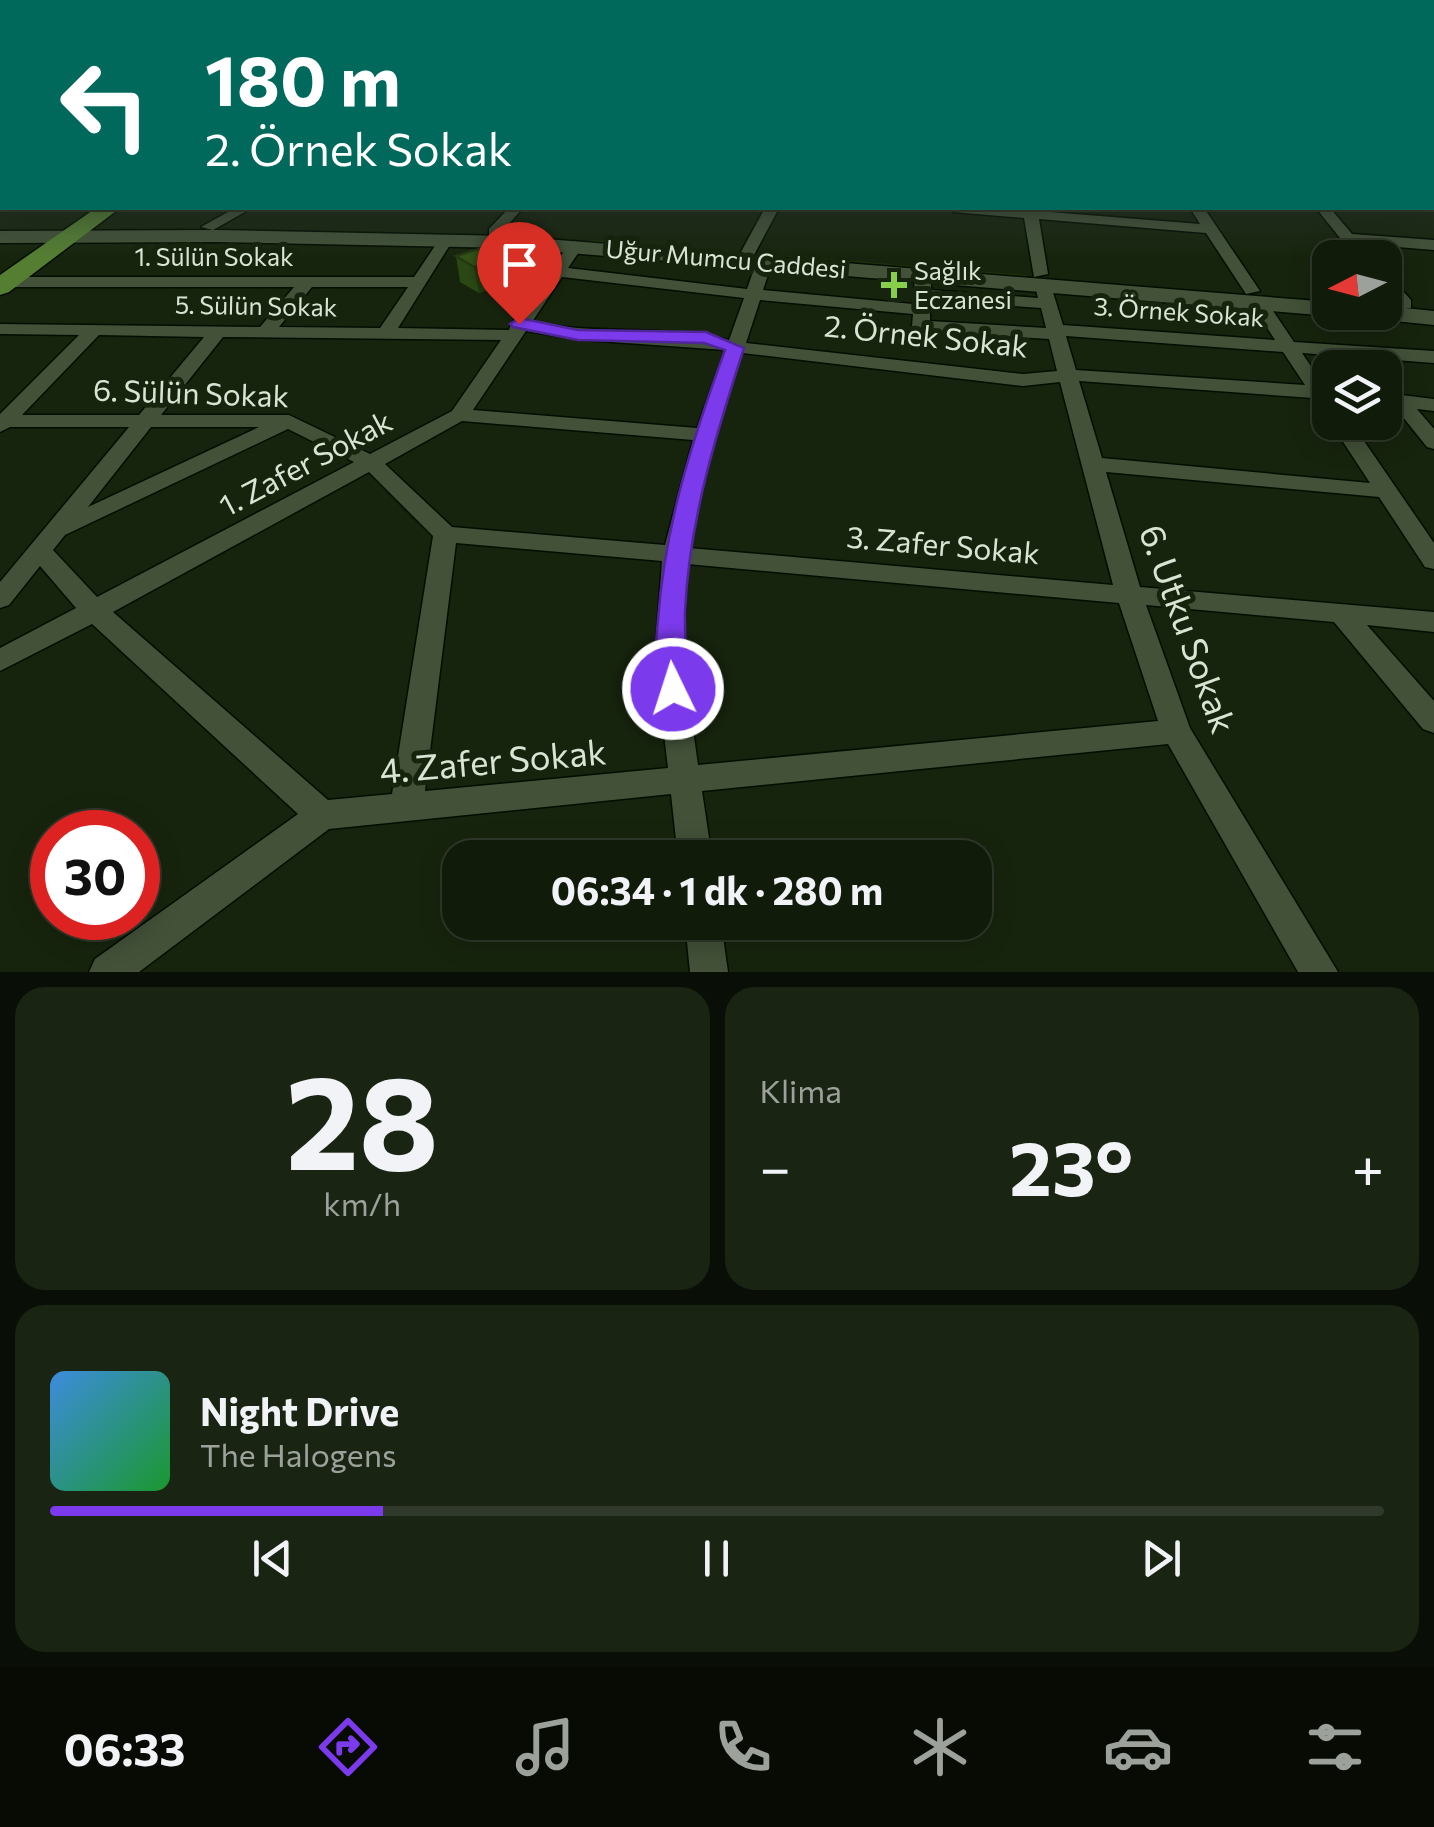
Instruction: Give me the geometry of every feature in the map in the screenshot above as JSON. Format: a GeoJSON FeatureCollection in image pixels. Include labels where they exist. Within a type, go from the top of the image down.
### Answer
{"type":"FeatureCollection","features":[{"type":"Feature","properties":{"kind":"main road"},"geometry":{"type":"LineString","coordinates":[[3,277],[67,226],[104,210]]}},
{"type":"Feature","properties":{"kind":"main road"},"geometry":{"type":"LineString","coordinates":[[3,277],[67,226]]}},
{"type":"Feature","properties":{"kind":"street"},"geometry":{"type":"LineString","coordinates":[[208,227],[241,210]]}},
{"type":"Feature","properties":{"kind":"street"},"geometry":{"type":"LineString","coordinates":[[494,232],[514,210]]}},
{"type":"Feature","properties":{"kind":"street"},"geometry":{"type":"LineString","coordinates":[[693,840],[669,658],[675,554],[705,435],[735,348],[771,210]]}},
{"type":"Feature","properties":{"kind":"street"},"geometry":{"type":"LineString","coordinates":[[1004,210],[1211,229]]}},
{"type":"Feature","properties":{"kind":"street"},"geometry":{"type":"LineString","coordinates":[[1198,210],[1312,379]]}},
{"type":"Feature","properties":{"kind":"street"},"geometry":{"type":"LineString","coordinates":[[1325,210],[1347,238],[1434,244]]}},
{"type":"Feature","properties":{"kind":"street","name":"6. Utku Sokak"},"geometry":{"type":"LineString","coordinates":[[1030,211],[1047,298],[1093,464],[1130,595],[1176,731],[1319,972]]}},
{"type":"Feature","properties":{"kind":"street","name":"Uğur Mumcu Caddesi"},"geometry":{"type":"LineString","coordinates":[[0,237],[67,226],[578,242]]}},
{"type":"Feature","properties":{"kind":"street","name":"Uğur Mumcu Caddesi"},"geometry":{"type":"LineString","coordinates":[[0,227],[494,232],[756,257],[1047,298]]}},
{"type":"Feature","properties":{"kind":"street"},"geometry":{"type":"LineString","coordinates":[[386,333],[446,240]]}},
{"type":"Feature","properties":{"kind":"street","name":"1. Zafer Sokak"},"geometry":{"type":"LineString","coordinates":[[0,661],[459,415],[578,242]]}},
{"type":"Feature","properties":{"kind":"street","name":"Uğur Mumcu Caddesi"},"geometry":{"type":"LineString","coordinates":[[756,257],[922,302],[1312,298]]}},
{"type":"Feature","properties":{"kind":"street","name":"3. Örnek Sokak"},"geometry":{"type":"LineString","coordinates":[[555,271],[750,295],[922,302],[1042,336],[1047,298],[1286,344],[1434,357]]}},
{"type":"Feature","properties":{"kind":"street","name":"1. Sülün Sokak"},"geometry":{"type":"LineString","coordinates":[[3,277],[419,282]]}},
{"type":"Feature","properties":{"kind":"street"},"geometry":{"type":"LineString","coordinates":[[266,332],[307,282]]}},
{"type":"Feature","properties":{"kind":"street","name":"Uğur Mumcu Caddesi"},"geometry":{"type":"LineString","coordinates":[[1256,297],[1312,306]]}},
{"type":"Feature","properties":{"kind":"street","name":"5. Sülün Sokak"},"geometry":{"type":"LineString","coordinates":[[0,328],[386,333],[515,330]]}},
{"type":"Feature","properties":{"kind":"street"},"geometry":{"type":"LineString","coordinates":[[2,423],[96,329]]}},
{"type":"Feature","properties":{"kind":"street","name":"2. Örnek Sokak"},"geometry":{"type":"LineString","coordinates":[[515,330],[585,336],[706,338],[735,348],[1023,380],[1069,375],[1312,397]]}},
{"type":"Feature","properties":{"kind":"street"},"geometry":{"type":"LineString","coordinates":[[0,598],[218,331]]}},
{"type":"Feature","properties":{"kind":"street"},"geometry":{"type":"LineString","coordinates":[[1402,401],[1434,404]]}},
{"type":"Feature","properties":{"kind":"street"},"geometry":{"type":"LineString","coordinates":[[1402,409],[1434,443]]}},
{"type":"Feature","properties":{"kind":"street"},"geometry":{"type":"LineString","coordinates":[[459,415],[705,435]]}},
{"type":"Feature","properties":{"kind":"street"},"geometry":{"type":"LineString","coordinates":[[47,540],[289,420]]}},
{"type":"Feature","properties":{"kind":"street","name":"6. Sülün Sokak"},"geometry":{"type":"LineString","coordinates":[[2,423],[289,420],[372,463],[445,534]]}},
{"type":"Feature","properties":{"kind":"street"},"geometry":{"type":"LineString","coordinates":[[1352,440],[1434,561]]}},
{"type":"Feature","properties":{"kind":"street"},"geometry":{"type":"LineString","coordinates":[[1093,464],[1387,491]]}},
{"type":"Feature","properties":{"kind":"street"},"geometry":{"type":"LineString","coordinates":[[406,809],[445,534]]}},
{"type":"Feature","properties":{"kind":"street","name":"3. Zafer Sokak"},"geometry":{"type":"LineString","coordinates":[[445,534],[1434,622]]}},
{"type":"Feature","properties":{"kind":"street"},"geometry":{"type":"LineString","coordinates":[[47,540],[94,610],[322,816],[108,972]]}},
{"type":"Feature","properties":{"kind":"street"},"geometry":{"type":"LineString","coordinates":[[1342,614],[1434,721]]}},
{"type":"Feature","properties":{"kind":"street","name":"4. Zafer Sokak"},"geometry":{"type":"LineString","coordinates":[[322,816],[1176,731]]}},
{"type":"Feature","properties":{"kind":"street"},"geometry":{"type":"LineString","coordinates":[[705,940],[709,972]]}},
{"type":"Feature","properties":{"kind":"green space"},"geometry":{"type":"Polygon","coordinates":[[[592,240],[1027,275],[1028,278],[588,243],[592,240]]]}},
{"type":"Feature","properties":{"kind":"building"},"geometry":{"type":"Polygon","coordinates":[[[501,242],[520,252],[474,267],[456,256],[501,242]]]}},
{"type":"Feature","properties":{"kind":"place","name":"Sağlık Eczanesi"},"geometry":{"type":"Point","coordinates":[894,285]}},
{"type":"Feature","properties":{"kind":"route"},"geometry":{"type":"LineString","coordinates":[[519,324],[578,335],[706,338],[735,348],[705,435],[675,554],[669,658],[673,689]]}}]}
